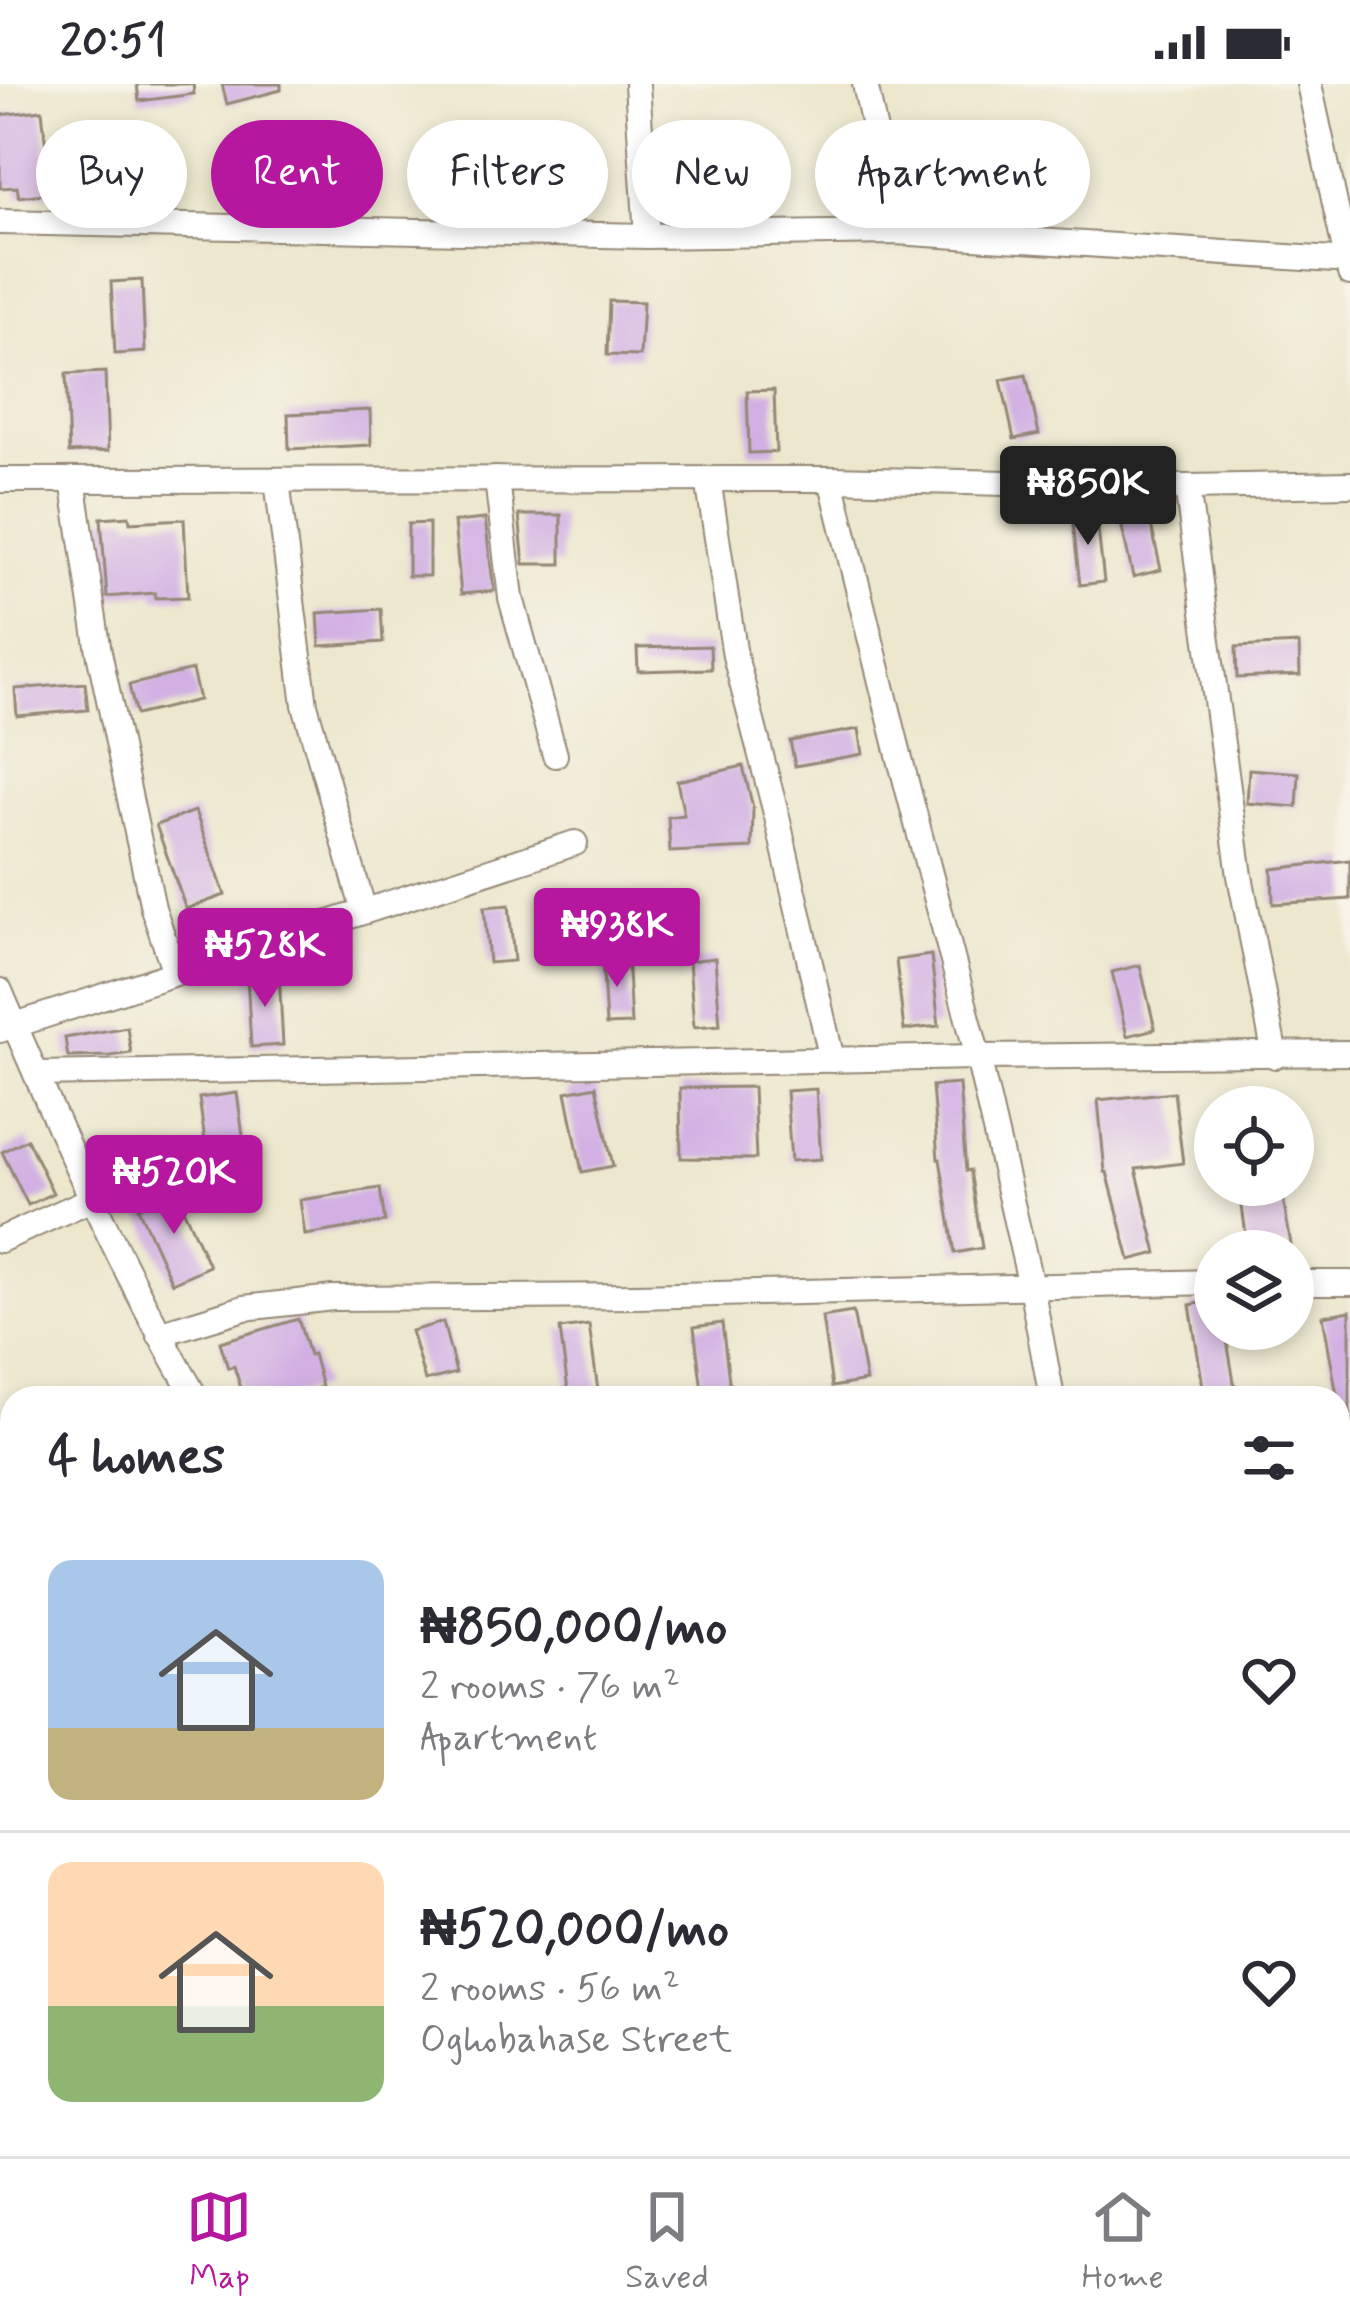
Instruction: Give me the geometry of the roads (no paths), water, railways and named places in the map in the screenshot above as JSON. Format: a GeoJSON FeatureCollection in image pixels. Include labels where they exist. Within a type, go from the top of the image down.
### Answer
{"type":"FeatureCollection","features":[{"type":"Feature","properties":{"kind":"street"},"geometry":{"type":"LineString","coordinates":[[637,84],[647,236]]}},
{"type":"Feature","properties":{"kind":"street"},"geometry":{"type":"LineString","coordinates":[[865,84],[896,232]]}},
{"type":"Feature","properties":{"kind":"street"},"geometry":{"type":"LineString","coordinates":[[0,222],[647,236],[896,232],[1349,265],[1310,84]]}},
{"type":"Feature","properties":{"kind":"street"},"geometry":{"type":"LineString","coordinates":[[832,478],[978,1057],[1050,1386]]}},
{"type":"Feature","properties":{"kind":"street"},"geometry":{"type":"LineString","coordinates":[[0,481],[832,478],[1186,487],[1350,484]]}},
{"type":"Feature","properties":{"kind":"street"},"geometry":{"type":"LineString","coordinates":[[497,479],[512,598],[555,755]]}},
{"type":"Feature","properties":{"kind":"street"},"geometry":{"type":"LineString","coordinates":[[708,479],[735,656],[832,1060]]}},
{"type":"Feature","properties":{"kind":"street"},"geometry":{"type":"LineString","coordinates":[[73,480],[108,698],[153,908],[175,972]]}},
{"type":"Feature","properties":{"kind":"street"},"geometry":{"type":"LineString","coordinates":[[277,480],[305,705],[364,911]]}},
{"type":"Feature","properties":{"kind":"street"},"geometry":{"type":"LineString","coordinates":[[1186,487],[1240,875],[1275,1056]]}},
{"type":"Feature","properties":{"kind":"street"},"geometry":{"type":"LineString","coordinates":[[7,1027],[575,843]]}},
{"type":"Feature","properties":{"kind":"street"},"geometry":{"type":"LineString","coordinates":[[0,991],[7,1027],[36,1074],[159,1334],[189,1386]]}},
{"type":"Feature","properties":{"kind":"street"},"geometry":{"type":"LineString","coordinates":[[36,1074],[1350,1053]]}},
{"type":"Feature","properties":{"kind":"street"},"geometry":{"type":"LineString","coordinates":[[0,1240],[94,1198]]}},
{"type":"Feature","properties":{"kind":"street"},"geometry":{"type":"LineString","coordinates":[[159,1334],[244,1308],[332,1298],[1194,1282]]}},
{"type":"Feature","properties":{"kind":"street"},"geometry":{"type":"LineString","coordinates":[[1314,1283],[1350,1283]]}}]}
